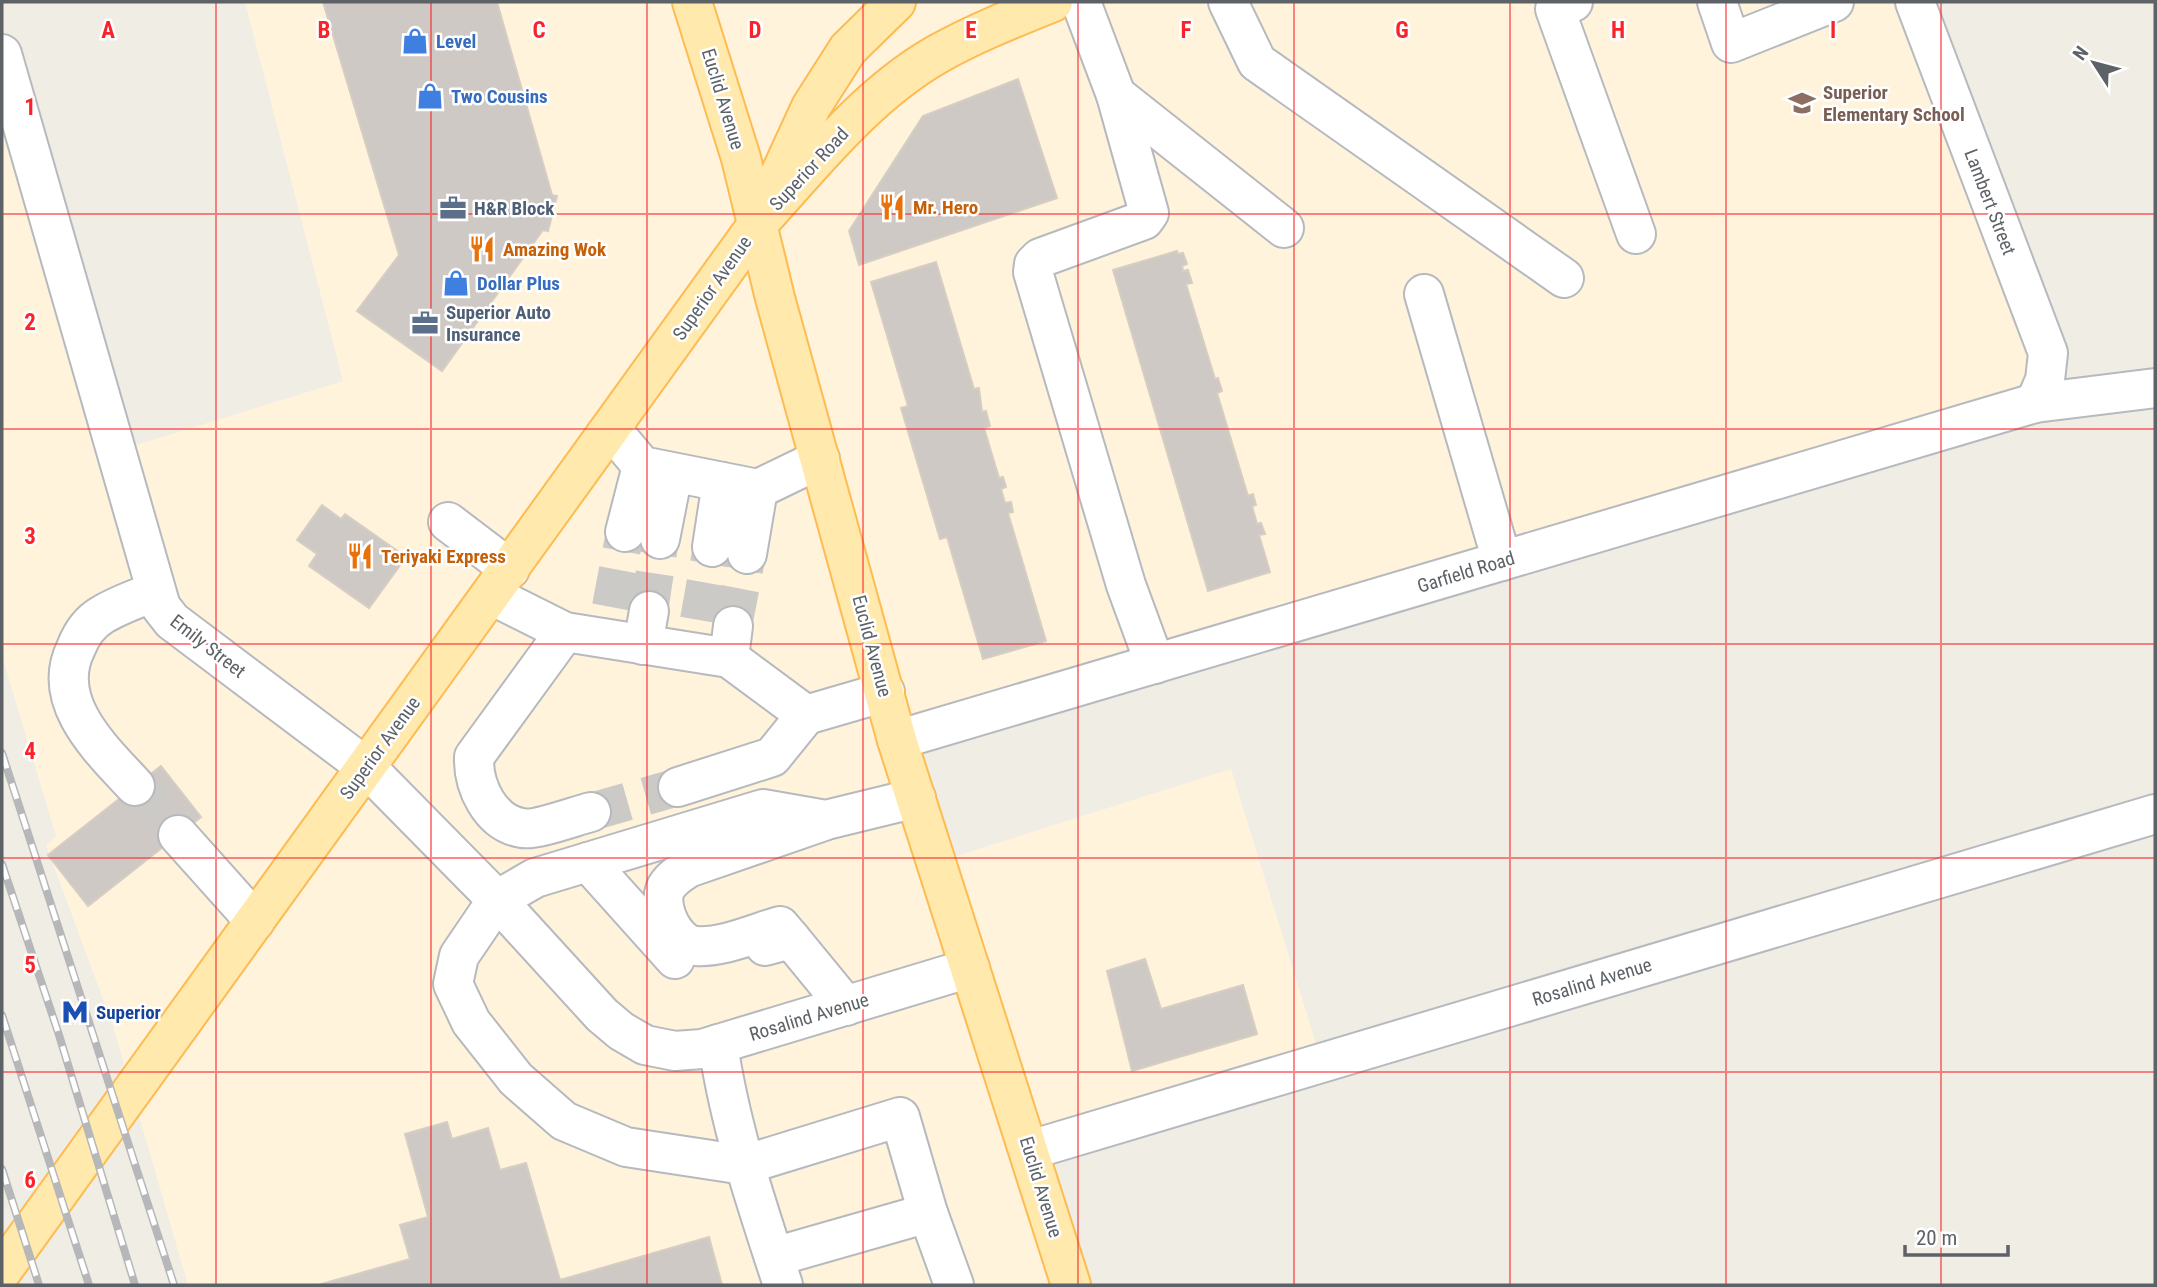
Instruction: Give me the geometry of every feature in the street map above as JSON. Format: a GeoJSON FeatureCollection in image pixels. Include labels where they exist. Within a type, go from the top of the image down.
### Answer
{"type":"FeatureCollection","features":[{"type":"Feature","properties":{"kind":"main road","name":"Euclid Avenue"},"geometry":{"type":"LineString","coordinates":[[692,2],[741,158],[897,740],[1072,1285]]}},
{"type":"Feature","properties":{"kind":"main road","name":"Superior Road"},"geometry":{"type":"LineString","coordinates":[[757,225],[811,107],[848,49],[896,2]]}},
{"type":"Feature","properties":{"kind":"main road","name":"Superior Road"},"geometry":{"type":"LineString","coordinates":[[757,225],[840,134],[889,89],[934,57],[1053,2]]}},
{"type":"Feature","properties":{"kind":"main road","name":"Superior Avenue"},"geometry":{"type":"LineString","coordinates":[[2,1271],[757,225]]}},
{"type":"Feature","properties":{"kind":"street"},"geometry":{"type":"LineString","coordinates":[[1082,2],[1116,95],[1148,218],[1040,258],[1034,264],[1033,272],[1126,585],[1155,664]]}},
{"type":"Feature","properties":{"kind":"street"},"geometry":{"type":"LineString","coordinates":[[1228,2],[1257,61],[1564,278]]}},
{"type":"Feature","properties":{"kind":"street"},"geometry":{"type":"LineString","coordinates":[[1573,2],[1555,9],[1636,234]]}},
{"type":"Feature","properties":{"kind":"street"},"geometry":{"type":"LineString","coordinates":[[1717,2],[1731,43],[1834,2]]}},
{"type":"Feature","properties":{"kind":"street","name":"Lambert Street"},"geometry":{"type":"LineString","coordinates":[[1915,2],[2048,353],[2045,380],[2035,403]]}},
{"type":"Feature","properties":{"kind":"street","name":"Emily Street"},"geometry":{"type":"LineString","coordinates":[[2,54],[161,607],[172,621],[366,767],[497,900],[601,1014],[645,1045]]}},
{"type":"Feature","properties":{"kind":"street"},"geometry":{"type":"LineString","coordinates":[[1116,95],[1284,228]]}},
{"type":"Feature","properties":{"kind":"street"},"geometry":{"type":"LineString","coordinates":[[1424,294],[1502,561]]}},
{"type":"Feature","properties":{"kind":"street","name":"Garfield Road"},"geometry":{"type":"LineString","coordinates":[[897,740],[2035,403],[2155,387]]}},
{"type":"Feature","properties":{"kind":"street"},"geometry":{"type":"LineString","coordinates":[[611,429],[657,469],[740,485],[820,459]]}},
{"type":"Feature","properties":{"kind":"street"},"geometry":{"type":"LineString","coordinates":[[642,536],[657,469]]}},
{"type":"Feature","properties":{"kind":"street"},"geometry":{"type":"LineString","coordinates":[[729,551],[740,485]]}},
{"type":"Feature","properties":{"kind":"street"},"geometry":{"type":"LineString","coordinates":[[448,522],[501,582],[565,632]]}},
{"type":"Feature","properties":{"kind":"street"},"geometry":{"type":"LineString","coordinates":[[135,786],[90,735],[75,712],[70,683],[71,657],[82,634],[101,615],[156,591]]}},
{"type":"Feature","properties":{"kind":"street"},"geometry":{"type":"LineString","coordinates":[[591,811],[523,829],[502,820],[484,799],[473,775],[474,757],[565,632],[608,623],[714,639],[806,715]]}},
{"type":"Feature","properties":{"kind":"street"},"geometry":{"type":"LineString","coordinates":[[678,786],[772,757],[806,715],[885,692]]}},
{"type":"Feature","properties":{"kind":"street"},"geometry":{"type":"LineString","coordinates":[[846,1006],[780,926],[707,946],[692,946],[678,936],[670,924],[664,904],[664,891],[672,878],[688,868],[826,820],[916,798]]}},
{"type":"Feature","properties":{"kind":"street"},"geometry":{"type":"LineString","coordinates":[[826,820],[763,809],[535,878],[497,900],[459,956],[453,984],[471,1022],[516,1079],[564,1121],[626,1147],[744,1165],[900,1118],[928,1213],[954,1285]]}},
{"type":"Feature","properties":{"kind":"street","name":"Rosalind Avenue"},"geometry":{"type":"LineString","coordinates":[[1030,1150],[2155,814]]}},
{"type":"Feature","properties":{"kind":"street"},"geometry":{"type":"LineString","coordinates":[[178,835],[255,921]]}},
{"type":"Feature","properties":{"kind":"street"},"geometry":{"type":"LineString","coordinates":[[588,862],[685,970],[791,939]]}},
{"type":"Feature","properties":{"kind":"street","name":"Rosalind Avenue"},"geometry":{"type":"LineString","coordinates":[[645,1045],[675,1051],[702,1049],[970,968]]}},
{"type":"Feature","properties":{"kind":"street"},"geometry":{"type":"LineString","coordinates":[[718,1044],[725,1093],[744,1165],[779,1271],[928,1213]]}},
{"type":"Feature","properties":{"kind":"shaded area"},"geometry":{"type":"Polygon","coordinates":[[[245,2],[1916,2],[2045,380],[898,740],[937,862],[1231,769],[1322,1063],[1030,1150],[1071,1285],[188,1285],[113,1026],[46,845],[56,836],[2,656],[2,54],[117,451],[343,381],[245,2]]]}},
{"type":"Feature","properties":{"kind":"building"},"geometry":{"type":"Polygon","coordinates":[[[323,2],[497,2],[552,195],[557,196],[548,231],[543,230],[442,371],[357,311],[399,255],[323,2]]]}},
{"type":"Feature","properties":{"kind":"building"},"geometry":{"type":"Polygon","coordinates":[[[1018,79],[1057,198],[859,265],[849,231],[923,116],[1018,79]]]}},
{"type":"Feature","properties":{"kind":"building"},"geometry":{"type":"Polygon","coordinates":[[[1177,251],[1178,254],[1183,253],[1187,264],[1182,266],[1183,271],[1188,270],[1192,283],[1186,284],[1215,379],[1218,378],[1222,391],[1217,393],[1248,496],[1253,494],[1256,505],[1252,506],[1257,524],[1261,523],[1265,534],[1259,535],[1270,572],[1208,591],[1113,270],[1177,251]]]}},
{"type":"Feature","properties":{"kind":"building"},"geometry":{"type":"Polygon","coordinates":[[[936,262],[974,389],[979,388],[982,412],[986,411],[990,426],[984,428],[999,478],[1003,477],[1006,487],[1001,489],[1005,503],[1011,502],[1013,512],[1008,513],[1046,641],[983,659],[947,537],[940,539],[901,408],[908,406],[871,282],[936,262]]]}},
{"type":"Feature","properties":{"kind":"building","name":"Teriyaki Express"},"geometry":{"type":"Polygon","coordinates":[[[322,505],[341,519],[345,514],[406,557],[369,608],[309,566],[317,554],[297,540],[322,505]]]}},
{"type":"Feature","properties":{"kind":"building"},"geometry":{"type":"Polygon","coordinates":[[[161,766],[201,817],[88,906],[48,855],[161,766]]]}},
{"type":"Feature","properties":{"kind":"building"},"geometry":{"type":"Polygon","coordinates":[[[1145,959],[1161,1009],[1243,985],[1257,1034],[1132,1071],[1107,971],[1145,959]]]}},
{"type":"Feature","properties":{"kind":"building"},"geometry":{"type":"Polygon","coordinates":[[[447,1122],[452,1139],[488,1128],[500,1170],[526,1163],[560,1280],[709,1237],[722,1285],[318,1285],[410,1259],[400,1225],[428,1217],[405,1134],[447,1122]]]}},
{"type":"Feature","properties":{"kind":"tunnel"},"geometry":{"type":"LineString","coordinates":[[611,607],[625,532]]}},
{"type":"Feature","properties":{"kind":"tunnel"},"geometry":{"type":"LineString","coordinates":[[649,611],[660,539]]}},
{"type":"Feature","properties":{"kind":"tunnel"},"geometry":{"type":"LineString","coordinates":[[699,620],[712,547]]}},
{"type":"Feature","properties":{"kind":"tunnel"},"geometry":{"type":"LineString","coordinates":[[733,626],[747,554]]}},
{"type":"Feature","properties":{"kind":"tunnel"},"geometry":{"type":"LineString","coordinates":[[135,786],[178,835]]}},
{"type":"Feature","properties":{"kind":"tunnel"},"geometry":{"type":"LineString","coordinates":[[591,812],[678,787]]}},
{"type":"Feature","properties":{"kind":"railway"},"geometry":{"type":"LineString","coordinates":[[2,753],[174,1285]]}},
{"type":"Feature","properties":{"kind":"railway"},"geometry":{"type":"LineString","coordinates":[[2,864],[59,1035],[135,1285]]}},
{"type":"Feature","properties":{"kind":"railway"},"geometry":{"type":"LineString","coordinates":[[2,1015],[89,1285]]}},
{"type":"Feature","properties":{"kind":"railway"},"geometry":{"type":"LineString","coordinates":[[2,1169],[39,1285]]}},
{"type":"Feature","properties":{"kind":"place","name":"Level"},"geometry":{"type":"Point","coordinates":[415,41]}},
{"type":"Feature","properties":{"kind":"place","name":"Two Cousins"},"geometry":{"type":"Point","coordinates":[430,96]}},
{"type":"Feature","properties":{"kind":"place","name":"Superior Elementary School"},"geometry":{"type":"Point","coordinates":[1802,103]}},
{"type":"Feature","properties":{"kind":"place","name":"Mr. Hero"},"geometry":{"type":"Point","coordinates":[892,207]}},
{"type":"Feature","properties":{"kind":"place","name":"H&R Block"},"geometry":{"type":"Point","coordinates":[453,208]}},
{"type":"Feature","properties":{"kind":"place","name":"Amazing Wok"},"geometry":{"type":"Point","coordinates":[482,249]}},
{"type":"Feature","properties":{"kind":"place","name":"Dollar Plus"},"geometry":{"type":"Point","coordinates":[456,283]}},
{"type":"Feature","properties":{"kind":"place","name":"Superior Auto Insurance"},"geometry":{"type":"Point","coordinates":[425,323]}},
{"type":"Feature","properties":{"kind":"place","name":"Teriyaki Express"},"geometry":{"type":"Point","coordinates":[360,556]}},
{"type":"Feature","properties":{"kind":"place","name":"Superior"},"geometry":{"type":"Point","coordinates":[75,1012]}}]}
